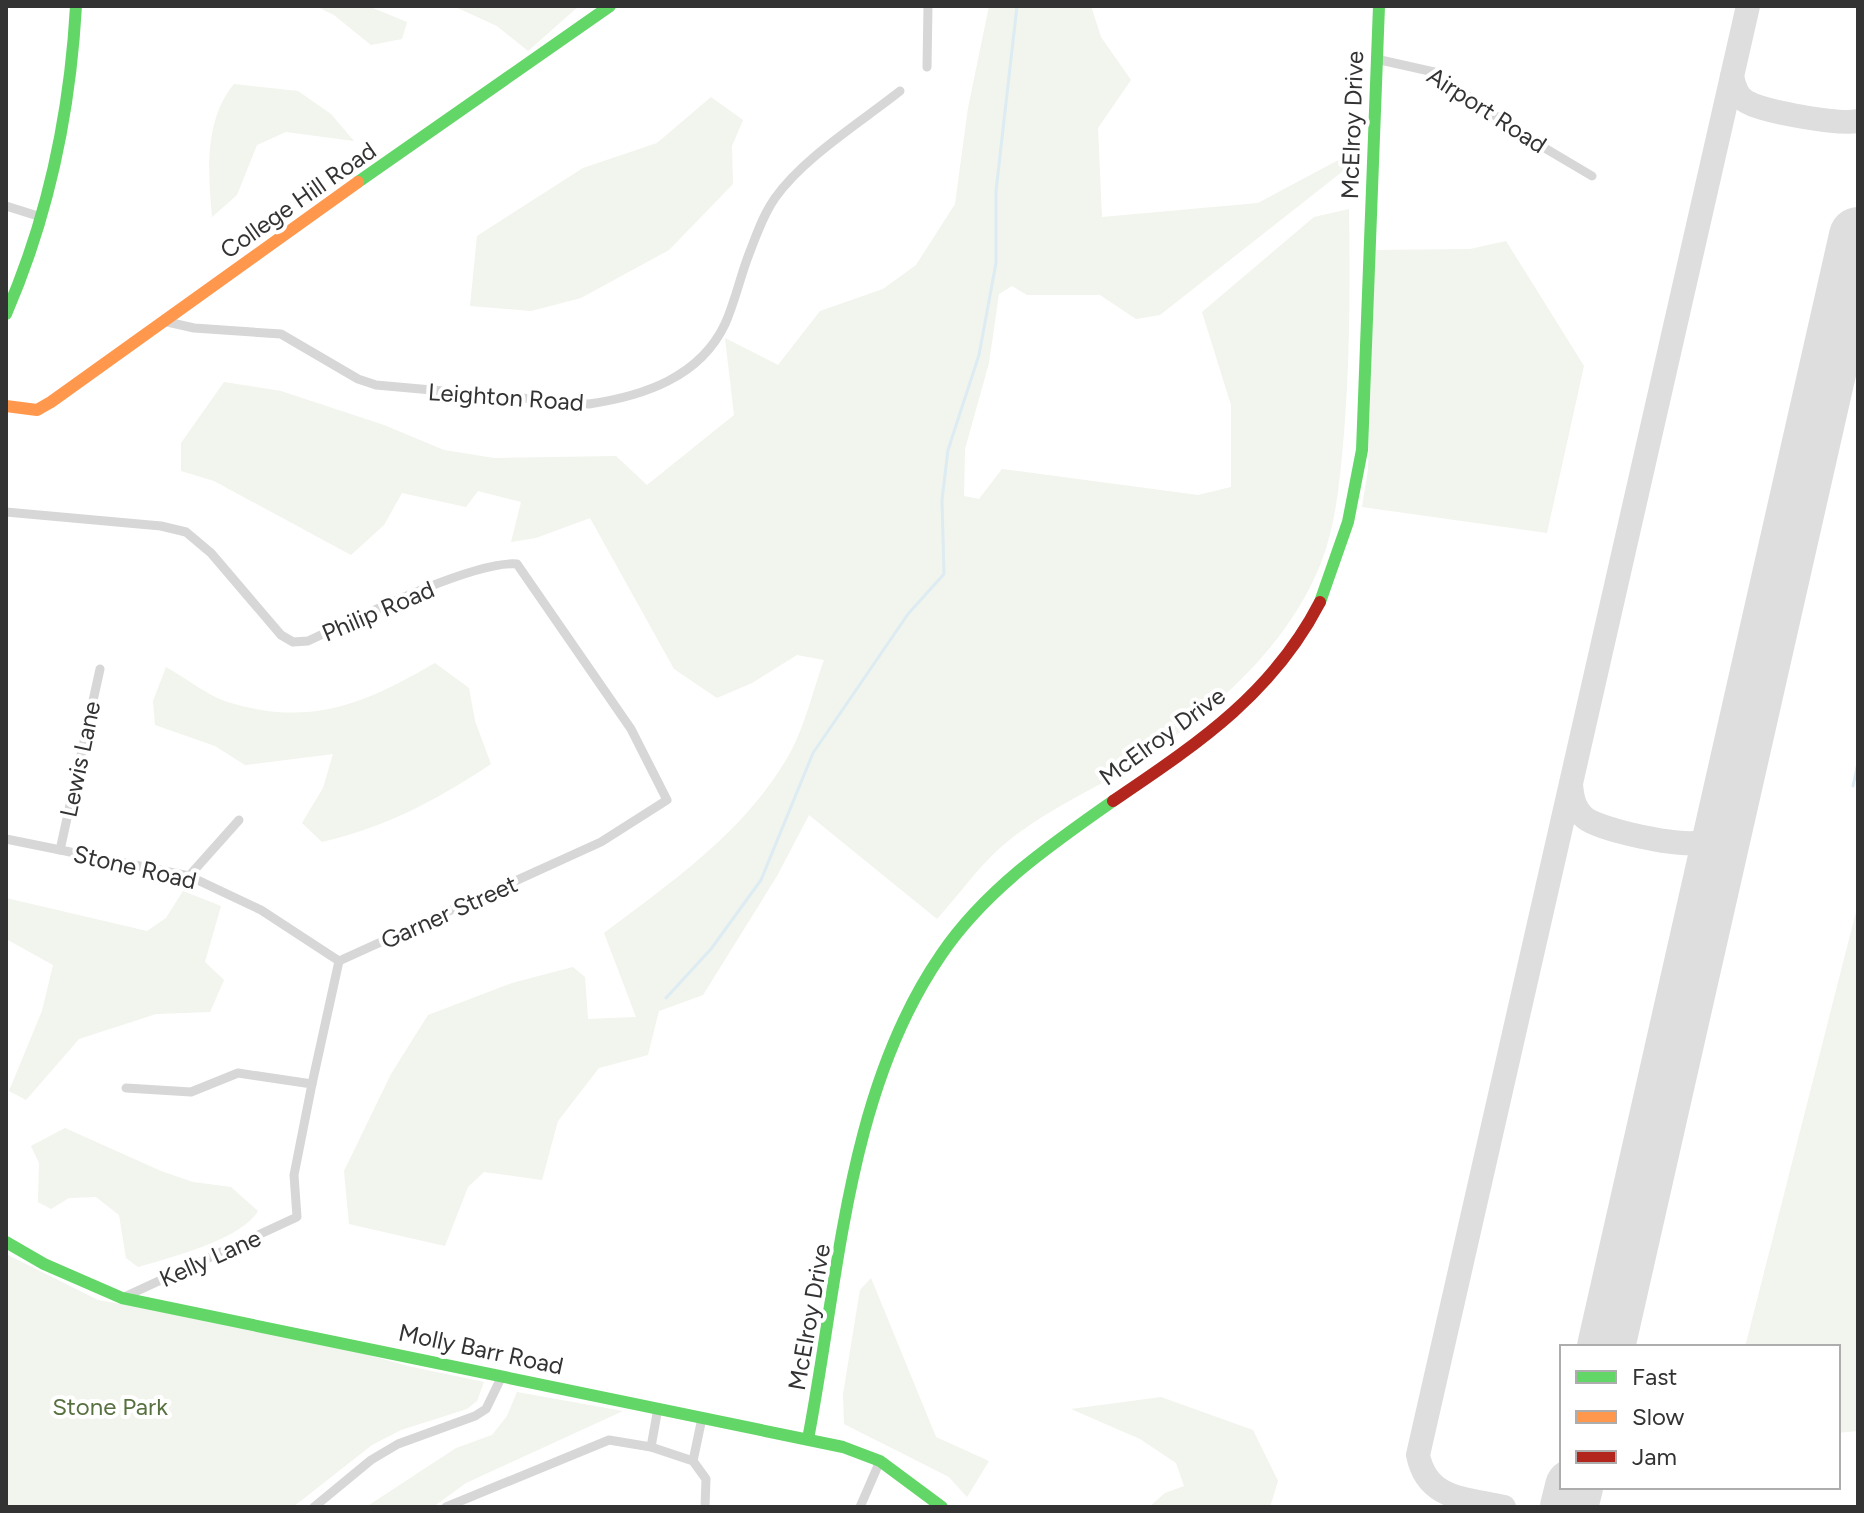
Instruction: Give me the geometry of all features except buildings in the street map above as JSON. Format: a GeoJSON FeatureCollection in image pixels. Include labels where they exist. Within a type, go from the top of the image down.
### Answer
{"type":"FeatureCollection","features":[{"type":"Feature","properties":{"kind":"street"},"geometry":{"type":"LineString","coordinates":[[6,314],[41,217],[58,149],[76,6]]}},
{"type":"Feature","properties":{"kind":"street","name":"College Hill Road"},"geometry":{"type":"LineString","coordinates":[[7,406],[22,411],[44,406],[610,6]]}},
{"type":"Feature","properties":{"kind":"street"},"geometry":{"type":"LineString","coordinates":[[927,67],[928,6]]}},
{"type":"Feature","properties":{"kind":"street","name":"McElroy Drive"},"geometry":{"type":"LineString","coordinates":[[808,1439],[865,1141],[885,1064],[914,997],[940,955],[977,908],[1013,873],[1057,838],[1240,709],[1283,662],[1335,570],[1356,492],[1362,450],[1379,6]]}},
{"type":"Feature","properties":{"kind":"street","name":"Airport Road"},"geometry":{"type":"LineString","coordinates":[[1376,59],[1434,72],[1521,134],[1592,176]]}},
{"type":"Feature","properties":{"kind":"street","name":"Leighton Road"},"geometry":{"type":"LineString","coordinates":[[163,321],[194,328],[281,334],[353,377],[376,385],[589,404],[621,399],[651,389],[702,360],[726,323],[746,262],[773,200],[790,179],[900,91]]}},
{"type":"Feature","properties":{"kind":"street"},"geometry":{"type":"LineString","coordinates":[[6,206],[41,217]]}},
{"type":"Feature","properties":{"kind":"street","name":"Philip Road"},"geometry":{"type":"LineString","coordinates":[[6,512],[161,526],[186,532],[211,553],[281,635],[293,642],[308,641],[443,583],[480,571],[517,564],[631,729],[667,800]]}},
{"type":"Feature","properties":{"kind":"street","name":"Lewis Lane"},"geometry":{"type":"LineString","coordinates":[[60,850],[100,669]]}},
{"type":"Feature","properties":{"kind":"street","name":"Garner Street"},"geometry":{"type":"LineString","coordinates":[[339,961],[601,842],[667,800]]}},
{"type":"Feature","properties":{"kind":"street"},"geometry":{"type":"LineString","coordinates":[[189,876],[239,820]]}},
{"type":"Feature","properties":{"kind":"street","name":"Stone Road"},"geometry":{"type":"LineString","coordinates":[[6,839],[189,876],[261,910],[339,961]]}},
{"type":"Feature","properties":{"kind":"street"},"geometry":{"type":"LineString","coordinates":[[126,1088],[191,1092],[238,1073],[312,1084],[339,961]]}},
{"type":"Feature","properties":{"kind":"street","name":"Kelly Lane"},"geometry":{"type":"LineString","coordinates":[[122,1298],[206,1256],[297,1217],[293,1184],[312,1084]]}},
{"type":"Feature","properties":{"kind":"street","name":"Molly Barr Road"},"geometry":{"type":"LineString","coordinates":[[6,1242],[44,1264],[122,1298],[864,1453],[880,1461],[942,1507]]}},
{"type":"Feature","properties":{"kind":"street"},"geometry":{"type":"LineString","coordinates":[[314,1507],[371,1460],[398,1444],[475,1416],[486,1409],[502,1376]]}},
{"type":"Feature","properties":{"kind":"street"},"geometry":{"type":"LineString","coordinates":[[651,1447],[658,1408]]}},
{"type":"Feature","properties":{"kind":"street"},"geometry":{"type":"LineString","coordinates":[[693,1461],[702,1418]]}},
{"type":"Feature","properties":{"kind":"street"},"geometry":{"type":"LineString","coordinates":[[446,1507],[609,1440],[651,1447],[693,1461],[706,1479],[705,1507]]}},
{"type":"Feature","properties":{"kind":"street"},"geometry":{"type":"LineString","coordinates":[[860,1507],[880,1461]]}},
{"type":"Feature","properties":{"kind":"green space"},"geometry":{"type":"Polygon","coordinates":[[[315,6],[368,6],[407,22],[402,39],[371,45],[334,15],[315,6]]]}},
{"type":"Feature","properties":{"kind":"green space"},"geometry":{"type":"Polygon","coordinates":[[[453,6],[579,6],[528,51],[497,26],[453,6]]]}},
{"type":"Feature","properties":{"kind":"green space"},"geometry":{"type":"Polygon","coordinates":[[[989,6],[1091,6],[1101,37],[1131,80],[1098,128],[1102,217],[1258,203],[1359,149],[1357,160],[1160,315],[1136,319],[1100,295],[1027,295],[1012,286],[999,294],[989,363],[965,449],[964,496],[979,499],[1002,469],[1198,495],[1231,487],[1231,405],[1202,312],[1314,217],[1349,209],[1348,349],[1341,466],[1331,531],[1308,591],[1274,643],[1209,709],[1141,760],[1020,832],[984,863],[937,919],[809,815],[777,876],[703,995],[659,1011],[648,1055],[599,1068],[558,1121],[542,1180],[484,1172],[468,1187],[445,1246],[349,1224],[344,1171],[391,1074],[428,1015],[512,983],[573,967],[585,977],[588,1019],[636,1017],[604,933],[707,852],[752,806],[790,753],[824,660],[797,655],[752,683],[717,698],[674,669],[590,518],[536,538],[511,542],[521,502],[478,491],[466,507],[402,493],[384,525],[351,555],[214,481],[181,471],[181,443],[224,382],[281,391],[384,425],[444,450],[494,458],[616,456],[647,485],[734,415],[725,338],[778,365],[820,311],[883,289],[916,265],[955,204],[968,108],[989,6]]]}},
{"type":"Feature","properties":{"kind":"green space"},"geometry":{"type":"Polygon","coordinates":[[[234,84],[298,91],[331,114],[354,141],[286,132],[257,145],[237,195],[212,217],[210,148],[217,114],[234,84]]]}},
{"type":"Feature","properties":{"kind":"green space"},"geometry":{"type":"Polygon","coordinates":[[[711,97],[743,120],[732,146],[733,184],[669,250],[581,298],[531,311],[470,306],[477,236],[583,168],[657,143],[711,97]]]}},
{"type":"Feature","properties":{"kind":"green space"},"geometry":{"type":"Polygon","coordinates":[[[1506,241],[1584,366],[1547,533],[1362,507],[1368,469],[1375,250],[1470,249],[1506,241]]]}},
{"type":"Feature","properties":{"kind":"green space"},"geometry":{"type":"Polygon","coordinates":[[[435,663],[469,688],[475,721],[491,764],[410,811],[368,829],[322,842],[302,823],[323,788],[333,754],[245,765],[215,746],[155,725],[153,701],[166,667],[206,692],[231,703],[287,712],[338,707],[361,700],[435,663]]]}},
{"type":"Feature","properties":{"kind":"green space"},"geometry":{"type":"Polygon","coordinates":[[[183,891],[221,906],[205,962],[224,980],[210,1012],[156,1014],[79,1039],[26,1100],[9,1091],[42,1011],[53,965],[6,939],[6,898],[147,931],[166,918],[183,891]]]}},
{"type":"Feature","properties":{"kind":"green space"},"geometry":{"type":"Polygon","coordinates":[[[1858,904],[1858,1431],[1840,1433],[1840,1345],[1746,1345],[1858,904]]]}},
{"type":"Feature","properties":{"kind":"green space"},"geometry":{"type":"Polygon","coordinates":[[[65,1128],[161,1171],[193,1182],[231,1187],[258,1211],[236,1231],[221,1239],[138,1267],[126,1258],[119,1215],[96,1197],[69,1198],[51,1209],[38,1202],[39,1163],[31,1146],[65,1128]]]}},
{"type":"Feature","properties":{"kind":"green space","name":"Stone Park"},"geometry":{"type":"Polygon","coordinates":[[[6,1254],[98,1300],[286,1332],[408,1366],[484,1382],[477,1401],[467,1409],[401,1430],[372,1445],[293,1507],[6,1507],[6,1254]]]}},
{"type":"Feature","properties":{"kind":"green space"},"geometry":{"type":"Polygon","coordinates":[[[871,1278],[936,1437],[989,1461],[967,1497],[949,1477],[844,1424],[843,1394],[860,1290],[871,1278]]]}},
{"type":"Feature","properties":{"kind":"green space"},"geometry":{"type":"Polygon","coordinates":[[[517,1392],[623,1411],[466,1483],[433,1507],[366,1507],[456,1448],[492,1435],[507,1416],[517,1392]]]}},
{"type":"Feature","properties":{"kind":"green space"},"geometry":{"type":"Polygon","coordinates":[[[1161,1397],[1253,1430],[1278,1481],[1270,1507],[1149,1507],[1165,1493],[1184,1486],[1176,1463],[1140,1439],[1071,1409],[1161,1397]]]}},
{"type":"Feature","properties":{"kind":"waterway"},"geometry":{"type":"LineString","coordinates":[[666,998],[711,949],[761,880],[813,753],[908,614],[944,574],[942,500],[948,450],[979,355],[996,263],[996,191],[1017,6]]}},
{"type":"Feature","properties":{"kind":"waterway"},"geometry":{"type":"LineString","coordinates":[[1853,786],[1858,763]]}},
{"type":"Feature","properties":{"kind":"taxiway"},"geometry":{"type":"LineString","coordinates":[[1504,1507],[1462,1498],[1439,1489],[1423,1470],[1418,1455],[1748,6]]}},
{"type":"Feature","properties":{"kind":"taxiway"},"geometry":{"type":"LineString","coordinates":[[1732,76],[1741,97],[1756,106],[1819,119],[1858,121]]}},
{"type":"Feature","properties":{"kind":"taxiway"},"geometry":{"type":"LineString","coordinates":[[1571,784],[1574,802],[1585,818],[1607,828],[1660,840],[1691,843],[1706,840],[1718,829],[1728,810]]}},
{"type":"Feature","properties":{"kind":"runway"},"geometry":{"type":"LineString","coordinates":[[1606,1345],[1858,236]]}},
{"type":"Feature","properties":{"kind":"runway"},"geometry":{"type":"LineString","coordinates":[[1569,1507],[1574,1489]]}},
{"type":"Feature","properties":{"kind":"traffic: fast"},"geometry":{"type":"LineString","coordinates":[[6,314],[34,239],[55,163],[69,85],[76,6]]}},
{"type":"Feature","properties":{"kind":"traffic: fast"},"geometry":{"type":"LineString","coordinates":[[358,182],[610,6]]}},
{"type":"Feature","properties":{"kind":"traffic: fast"},"geometry":{"type":"LineString","coordinates":[[1320,602],[1348,522],[1362,450],[1379,6]]}},
{"type":"Feature","properties":{"kind":"traffic: fast"},"geometry":{"type":"LineString","coordinates":[[808,1439],[850,1189],[884,1066],[909,1009],[941,955],[977,910],[1042,852],[1113,801]]}},
{"type":"Feature","properties":{"kind":"traffic: fast"},"geometry":{"type":"LineString","coordinates":[[6,1242],[44,1264],[122,1298],[843,1447],[880,1461],[942,1507]]}},
{"type":"Feature","properties":{"kind":"traffic: slow"},"geometry":{"type":"LineString","coordinates":[[6,406],[37,410],[51,402],[358,182]]}},
{"type":"Feature","properties":{"kind":"traffic: jam"},"geometry":{"type":"LineString","coordinates":[[1113,801],[1203,738],[1256,691],[1301,635],[1320,602]]}}]}
